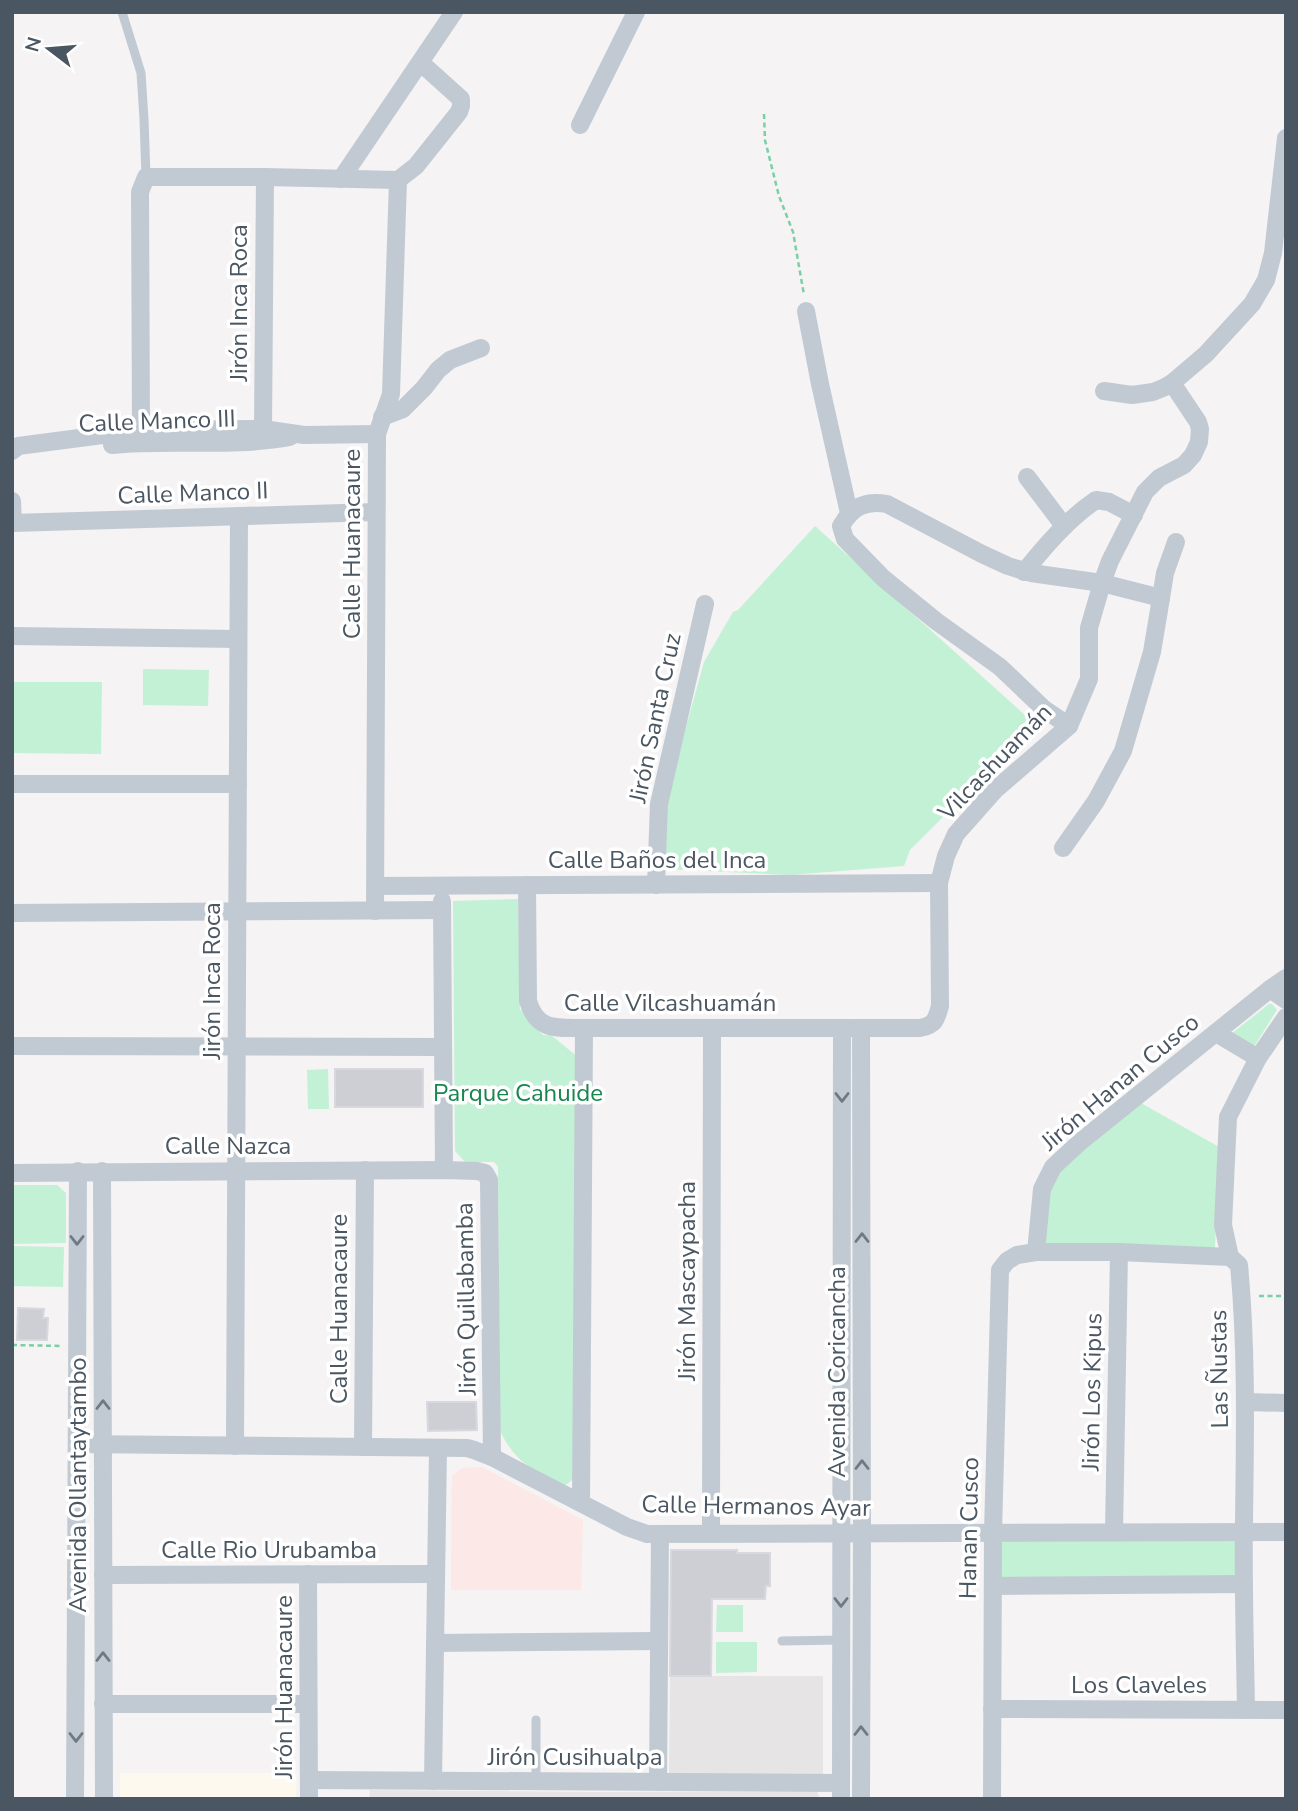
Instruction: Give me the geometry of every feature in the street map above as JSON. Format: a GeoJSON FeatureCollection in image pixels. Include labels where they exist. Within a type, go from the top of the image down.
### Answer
{"type":"FeatureCollection","features":[{"type":"Feature","properties":{"kind":"street"},"geometry":{"type":"LineString","coordinates":[[341,179],[454,12]]}},
{"type":"Feature","properties":{"kind":"street"},"geometry":{"type":"LineString","coordinates":[[580,125],[636,12]]}},
{"type":"Feature","properties":{"kind":"street"},"geometry":{"type":"LineString","coordinates":[[141,430],[140,192],[146,177],[398,180],[416,166],[461,106],[461,99],[421,63]]}},
{"type":"Feature","properties":{"kind":"street"},"geometry":{"type":"LineString","coordinates":[[1104,391],[1142,394],[1172,383],[1206,354],[1252,304],[1266,280],[1273,253],[1286,138]]}},
{"type":"Feature","properties":{"kind":"street","name":"Jirón Inca Roca"},"geometry":{"type":"LineString","coordinates":[[263,429],[265,177]]}},
{"type":"Feature","properties":{"kind":"street","name":"Calle Huanacaure"},"geometry":{"type":"LineString","coordinates":[[375,911],[376,512],[380,425],[391,394],[398,180]]}},
{"type":"Feature","properties":{"kind":"street"},"geometry":{"type":"LineString","coordinates":[[806,311],[849,513]]}},
{"type":"Feature","properties":{"kind":"street"},"geometry":{"type":"LineString","coordinates":[[380,425],[403,409],[450,360],[481,348]]}},
{"type":"Feature","properties":{"kind":"street","name":"Vilcashuamán"},"geometry":{"type":"LineString","coordinates":[[937,1018],[940,1006],[939,883],[946,856],[956,834],[995,790],[1069,726],[1090,679],[1089,628],[1101,583],[1145,492],[1159,478],[1184,465],[1199,442],[1199,422],[1172,383]]}},
{"type":"Feature","properties":{"kind":"street","name":"Calle Manco III"},"geometry":{"type":"LineString","coordinates":[[14,451],[141,442],[263,442],[380,425]]}},
{"type":"Feature","properties":{"kind":"street","name":"Calle Manco III"},"geometry":{"type":"LineString","coordinates":[[14,451],[141,430],[263,429],[304,435]]}},
{"type":"Feature","properties":{"kind":"street"},"geometry":{"type":"LineString","coordinates":[[1027,477],[1064,526]]}},
{"type":"Feature","properties":{"kind":"street"},"geometry":{"type":"LineString","coordinates":[[1024,572],[1064,526],[1096,500],[1103,500],[1134,515]]}},
{"type":"Feature","properties":{"kind":"street"},"geometry":{"type":"LineString","coordinates":[[12,501],[13,523]]}},
{"type":"Feature","properties":{"kind":"street"},"geometry":{"type":"LineString","coordinates":[[1069,726],[1044,709],[1000,667],[936,621],[883,578],[845,539],[841,526],[849,513],[864,505],[887,504],[982,554],[1024,572],[1101,583],[1161,598]]}},
{"type":"Feature","properties":{"kind":"street","name":"Calle Manco II"},"geometry":{"type":"LineString","coordinates":[[13,523],[376,512]]}},
{"type":"Feature","properties":{"kind":"street","name":"Jirón Inca Roca"},"geometry":{"type":"LineString","coordinates":[[235,1446],[239,516]]}},
{"type":"Feature","properties":{"kind":"street"},"geometry":{"type":"LineString","coordinates":[[1063,848],[1096,801],[1123,751],[1152,652],[1165,573],[1176,542]]}},
{"type":"Feature","properties":{"kind":"street","name":"Jirón Santa Cruz"},"geometry":{"type":"LineString","coordinates":[[656,885],[659,804],[705,604]]}},
{"type":"Feature","properties":{"kind":"street"},"geometry":{"type":"LineString","coordinates":[[12,636],[239,639]]}},
{"type":"Feature","properties":{"kind":"street"},"geometry":{"type":"LineString","coordinates":[[12,784],[238,784]]}},
{"type":"Feature","properties":{"kind":"street","name":"Calle Baños del Inca"},"geometry":{"type":"LineString","coordinates":[[376,886],[939,883]]}},
{"type":"Feature","properties":{"kind":"street","name":"Jirón Quillabamba"},"geometry":{"type":"LineString","coordinates":[[442,886],[444,1170],[477,1171],[485,1173],[489,1180],[492,1457]]}},
{"type":"Feature","properties":{"kind":"street","name":"Calle Vilcashuamán"},"geometry":{"type":"LineString","coordinates":[[527,886],[528,1000],[531,1011],[544,1025],[555,1028],[920,1028],[930,1026],[937,1018]]}},
{"type":"Feature","properties":{"kind":"street"},"geometry":{"type":"LineString","coordinates":[[12,913],[442,910]]}},
{"type":"Feature","properties":{"kind":"street","name":"Jirón Hanan Cusco"},"geometry":{"type":"LineString","coordinates":[[1036,1252],[1042,1189],[1053,1167],[1080,1142],[1286,978]]}},
{"type":"Feature","properties":{"kind":"street"},"geometry":{"type":"LineString","coordinates":[[1270,989],[1286,1000]]}},
{"type":"Feature","properties":{"kind":"street","name":"Las Ñustas"},"geometry":{"type":"LineString","coordinates":[[1246,1710],[1242,1296],[1239,1265],[1230,1257],[1223,1225],[1228,1117],[1258,1058],[1286,1017]]}},
{"type":"Feature","properties":{"kind":"street"},"geometry":{"type":"LineString","coordinates":[[581,1503],[583,1028]]}},
{"type":"Feature","properties":{"kind":"street","name":"Jirón Mascaypacha"},"geometry":{"type":"LineString","coordinates":[[711,1534],[712,1028]]}},
{"type":"Feature","properties":{"kind":"street","name":"Avenida Coricancha"},"geometry":{"type":"LineString","coordinates":[[841,1791],[842,1028]]}},
{"type":"Feature","properties":{"kind":"street","name":"Avenida Coricancha"},"geometry":{"type":"LineString","coordinates":[[861,1028],[861,1799]]}},
{"type":"Feature","properties":{"kind":"street"},"geometry":{"type":"LineString","coordinates":[[1216,1033],[1258,1058]]}},
{"type":"Feature","properties":{"kind":"street"},"geometry":{"type":"LineString","coordinates":[[12,1046],[443,1047]]}},
{"type":"Feature","properties":{"kind":"street","name":"Calle Huanacaure"},"geometry":{"type":"LineString","coordinates":[[363,1447],[365,1170]]}},
{"type":"Feature","properties":{"kind":"street","name":"Calle Nazca"},"geometry":{"type":"LineString","coordinates":[[12,1173],[444,1170]]}},
{"type":"Feature","properties":{"kind":"street","name":"Avenida Ollantaytambo"},"geometry":{"type":"LineString","coordinates":[[75,1799],[78,1171]]}},
{"type":"Feature","properties":{"kind":"street","name":"Avenida Ollantaytambo"},"geometry":{"type":"LineString","coordinates":[[102,1171],[104,1799]]}},
{"type":"Feature","properties":{"kind":"street"},"geometry":{"type":"LineString","coordinates":[[1036,1252],[1119,1252],[1230,1257]]}},
{"type":"Feature","properties":{"kind":"street","name":"Hanan Cusco"},"geometry":{"type":"LineString","coordinates":[[992,1799],[993,1533],[1000,1270],[1007,1261],[1017,1255],[1036,1252]]}},
{"type":"Feature","properties":{"kind":"street","name":"Jirón Los Kipus"},"geometry":{"type":"LineString","coordinates":[[1114,1532],[1119,1252]]}},
{"type":"Feature","properties":{"kind":"street"},"geometry":{"type":"LineString","coordinates":[[1245,1402],[1286,1403]]}},
{"type":"Feature","properties":{"kind":"street","name":"Calle Hermanos Ayar"},"geometry":{"type":"LineString","coordinates":[[77,1444],[467,1448],[492,1457],[637,1532],[660,1534],[1286,1532]]}},
{"type":"Feature","properties":{"kind":"street"},"geometry":{"type":"LineString","coordinates":[[433,1781],[438,1448]]}},
{"type":"Feature","properties":{"kind":"street"},"geometry":{"type":"LineString","coordinates":[[658,1782],[660,1534]]}},
{"type":"Feature","properties":{"kind":"street","name":"Jirón Huanacaure"},"geometry":{"type":"LineString","coordinates":[[307,1574],[309,1799]]}},
{"type":"Feature","properties":{"kind":"street","name":"Calle Rio Urubamba"},"geometry":{"type":"LineString","coordinates":[[103,1575],[436,1574]]}},
{"type":"Feature","properties":{"kind":"street"},"geometry":{"type":"LineString","coordinates":[[993,1586],[1244,1584]]}},
{"type":"Feature","properties":{"kind":"street"},"geometry":{"type":"LineString","coordinates":[[435,1643],[659,1642]]}},
{"type":"Feature","properties":{"kind":"street"},"geometry":{"type":"LineString","coordinates":[[103,1704],[308,1704]]}},
{"type":"Feature","properties":{"kind":"street","name":"Los Claveles"},"geometry":{"type":"LineString","coordinates":[[992,1709],[1286,1710]]}},
{"type":"Feature","properties":{"kind":"street","name":"Jirón Cusihualpa"},"geometry":{"type":"LineString","coordinates":[[309,1780],[658,1782],[841,1791]]}},
{"type":"Feature","properties":{"kind":"lane"},"geometry":{"type":"LineString","coordinates":[[122,12],[141,73],[146,177]]}},
{"type":"Feature","properties":{"kind":"lane"},"geometry":{"type":"LineString","coordinates":[[782,1641],[841,1640]]}},
{"type":"Feature","properties":{"kind":"lane"},"geometry":{"type":"LineString","coordinates":[[536,1720],[536,1781]]}},
{"type":"Feature","properties":{"kind":"path"},"geometry":{"type":"LineString","coordinates":[[764,114],[765,140],[779,196],[793,232],[806,311]]}},
{"type":"Feature","properties":{"kind":"path"},"geometry":{"type":"LineString","coordinates":[[1242,1296],[1286,1296]]}},
{"type":"Feature","properties":{"kind":"path"},"geometry":{"type":"LineString","coordinates":[[12,1345],[77,1346]]}},
{"type":"Feature","properties":{"kind":"shaded area"},"geometry":{"type":"Polygon","coordinates":[[[482,1467],[583,1520],[581,1590],[451,1590],[452,1476],[462,1468],[482,1467]]]}},
{"type":"Feature","properties":{"kind":"shaded area"},"geometry":{"type":"Polygon","coordinates":[[[670,1676],[823,1676],[823,1776],[669,1775],[670,1676]]]}},
{"type":"Feature","properties":{"kind":"shaded area"},"geometry":{"type":"Polygon","coordinates":[[[120,1773],[297,1773],[296,1799],[120,1799],[120,1773]]]}},
{"type":"Feature","properties":{"kind":"shaded area"},"geometry":{"type":"Polygon","coordinates":[[[370,1790],[817,1791],[820,1799],[369,1799],[370,1790]]]}},
{"type":"Feature","properties":{"kind":"green space"},"geometry":{"type":"Polygon","coordinates":[[[815,526],[1035,724],[987,773],[977,776],[951,801],[948,812],[910,850],[904,866],[790,875],[663,869],[664,806],[704,662],[733,612],[738,610],[815,526]]]}},
{"type":"Feature","properties":{"kind":"green space"},"geometry":{"type":"Polygon","coordinates":[[[143,669],[209,670],[208,706],[143,705],[143,669]]]}},
{"type":"Feature","properties":{"kind":"green space"},"geometry":{"type":"Polygon","coordinates":[[[12,682],[102,682],[101,754],[12,753],[12,682]]]}},
{"type":"Feature","properties":{"kind":"green space","name":"Parque Cahuide"},"geometry":{"type":"Polygon","coordinates":[[[518,899],[520,1009],[543,1035],[551,1035],[579,1058],[574,1479],[564,1486],[520,1459],[500,1431],[498,1167],[494,1162],[465,1162],[455,1151],[453,901],[518,899]]]}},
{"type":"Feature","properties":{"kind":"green space"},"geometry":{"type":"Polygon","coordinates":[[[1269,1004],[1277,1010],[1253,1048],[1231,1034],[1269,1004]]]}},
{"type":"Feature","properties":{"kind":"green space"},"geometry":{"type":"Polygon","coordinates":[[[328,1069],[329,1109],[308,1109],[307,1070],[328,1069]]]}},
{"type":"Feature","properties":{"kind":"green space"},"geometry":{"type":"Polygon","coordinates":[[[1141,1103],[1219,1147],[1215,1248],[1042,1247],[1049,1185],[1056,1173],[1141,1103]]]}},
{"type":"Feature","properties":{"kind":"green space"},"geometry":{"type":"Polygon","coordinates":[[[12,1185],[57,1185],[66,1193],[66,1243],[12,1244],[12,1185]]]}},
{"type":"Feature","properties":{"kind":"green space"},"geometry":{"type":"Polygon","coordinates":[[[12,1246],[64,1247],[63,1287],[12,1286],[12,1246]]]}},
{"type":"Feature","properties":{"kind":"green space"},"geometry":{"type":"Polygon","coordinates":[[[1238,1536],[1238,1579],[999,1580],[999,1538],[1238,1536]]]}},
{"type":"Feature","properties":{"kind":"green space"},"geometry":{"type":"Polygon","coordinates":[[[717,1605],[743,1605],[743,1632],[716,1632],[717,1605]]]}},
{"type":"Feature","properties":{"kind":"green space"},"geometry":{"type":"Polygon","coordinates":[[[716,1642],[757,1642],[757,1672],[716,1673],[716,1642]]]}},
{"type":"Feature","properties":{"kind":"building"},"geometry":{"type":"Polygon","coordinates":[[[335,1069],[423,1069],[423,1107],[335,1107],[335,1069]]]}},
{"type":"Feature","properties":{"kind":"building"},"geometry":{"type":"Polygon","coordinates":[[[18,1308],[44,1309],[43,1318],[48,1318],[47,1340],[17,1340],[18,1308]]]}},
{"type":"Feature","properties":{"kind":"building"},"geometry":{"type":"Polygon","coordinates":[[[427,1402],[476,1402],[477,1430],[428,1431],[427,1402]]]}},
{"type":"Feature","properties":{"kind":"building"},"geometry":{"type":"Polygon","coordinates":[[[671,1550],[770,1553],[770,1586],[766,1586],[765,1599],[712,1599],[711,1676],[670,1676],[671,1550]]]}}]}
